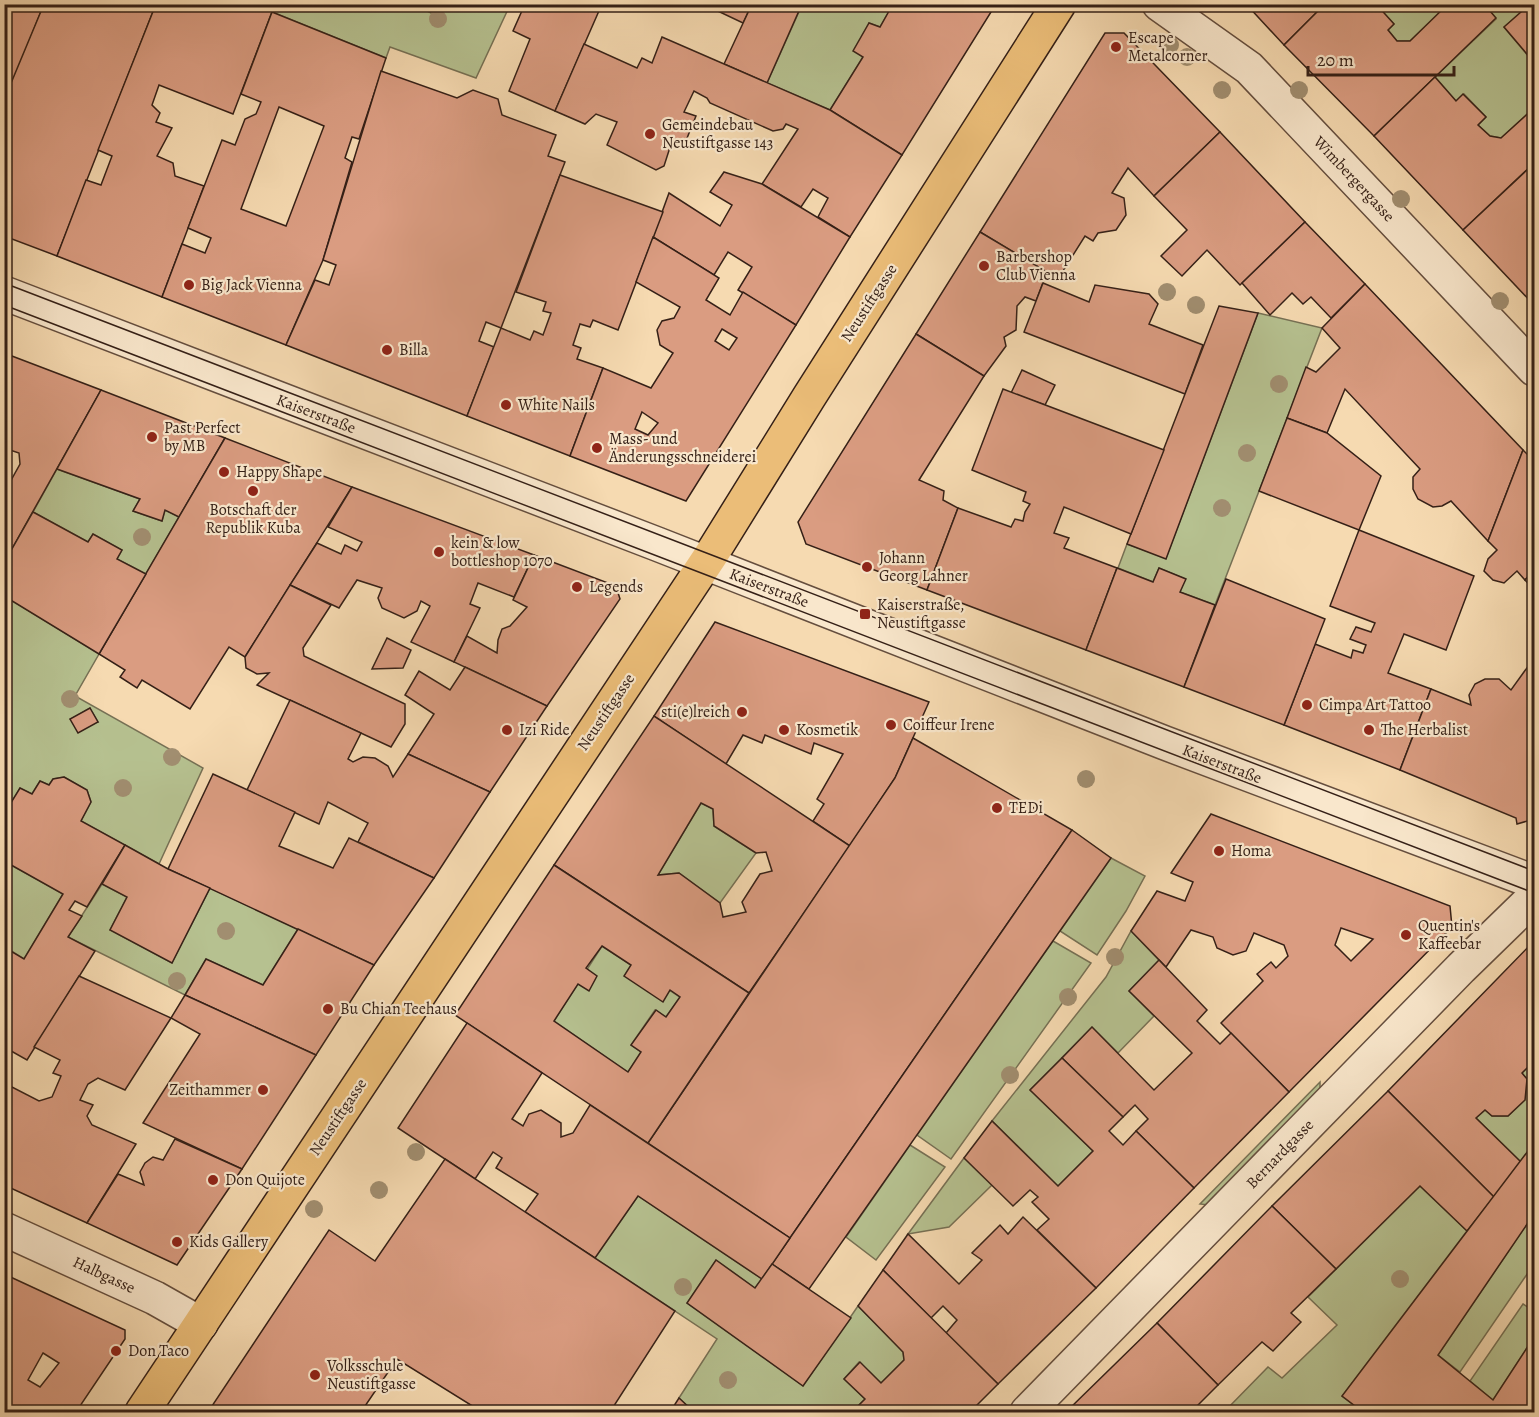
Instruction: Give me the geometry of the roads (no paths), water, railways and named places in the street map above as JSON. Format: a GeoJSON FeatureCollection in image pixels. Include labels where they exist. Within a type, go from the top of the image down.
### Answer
{"type":"FeatureCollection","features":[{"type":"Feature","properties":{"kind":"main road","name":"Neustiftgasse"},"geometry":{"type":"LineString","coordinates":[[142,1413],[705,563],[1059,4]]}},
{"type":"Feature","properties":{"kind":"street","name":"Wimbergergasse"},"geometry":{"type":"LineString","coordinates":[[1159,4],[1249,68],[1534,369]]}},
{"type":"Feature","properties":{"kind":"street","name":"Kaiserstraße"},"geometry":{"type":"LineString","coordinates":[[4,293],[1165,743],[1534,882]]}},
{"type":"Feature","properties":{"kind":"street","name":"Bernardgasse"},"geometry":{"type":"LineString","coordinates":[[1027,1413],[1461,968],[1534,897]]}},
{"type":"Feature","properties":{"kind":"street","name":"Halbgasse"},"geometry":{"type":"LineString","coordinates":[[4,1229],[155,1298],[201,1324]]}},
{"type":"Feature","properties":{"kind":"tram line"},"geometry":{"type":"LineString","coordinates":[[4,283],[1534,871]]}},
{"type":"Feature","properties":{"kind":"tram line"},"geometry":{"type":"LineString","coordinates":[[4,305],[1534,893]]}},
{"type":"Feature","properties":{"kind":"place","name":"Escape Metalcorner"},"geometry":{"type":"Point","coordinates":[1116,47]}},
{"type":"Feature","properties":{"kind":"place","name":"Gemeindebau Neustiftgasse 143"},"geometry":{"type":"Point","coordinates":[650,134]}},
{"type":"Feature","properties":{"kind":"place","name":"Barbershop Club Vienna"},"geometry":{"type":"Point","coordinates":[984,266]}},
{"type":"Feature","properties":{"kind":"place","name":"Big Jack Vienna"},"geometry":{"type":"Point","coordinates":[189,285]}},
{"type":"Feature","properties":{"kind":"place","name":"Billa"},"geometry":{"type":"Point","coordinates":[387,350]}},
{"type":"Feature","properties":{"kind":"place","name":"White Nails"},"geometry":{"type":"Point","coordinates":[506,405]}},
{"type":"Feature","properties":{"kind":"place","name":"Past Perfect by MB"},"geometry":{"type":"Point","coordinates":[152,437]}},
{"type":"Feature","properties":{"kind":"place","name":"Mass- und Änderungsschneiderei"},"geometry":{"type":"Point","coordinates":[597,448]}},
{"type":"Feature","properties":{"kind":"place","name":"Happy Shape"},"geometry":{"type":"Point","coordinates":[224,472]}},
{"type":"Feature","properties":{"kind":"place","name":"Botschaft der Republik Kuba"},"geometry":{"type":"Point","coordinates":[253,491]}},
{"type":"Feature","properties":{"kind":"place","name":"kein & low bottleshop 1070"},"geometry":{"type":"Point","coordinates":[439,552]}},
{"type":"Feature","properties":{"kind":"place","name":"Johann Georg Lahner"},"geometry":{"type":"Point","coordinates":[867,567]}},
{"type":"Feature","properties":{"kind":"place","name":"Legends"},"geometry":{"type":"Point","coordinates":[577,587]}},
{"type":"Feature","properties":{"kind":"place","name":"Kaiserstraße, Neustiftgasse"},"geometry":{"type":"Point","coordinates":[865,614]}},
{"type":"Feature","properties":{"kind":"place","name":"Cimpa Art Tattoo"},"geometry":{"type":"Point","coordinates":[1307,705]}},
{"type":"Feature","properties":{"kind":"place","name":"sti(e)lreich"},"geometry":{"type":"Point","coordinates":[742,712]}},
{"type":"Feature","properties":{"kind":"place","name":"Coiffeur Irene"},"geometry":{"type":"Point","coordinates":[891,725]}},
{"type":"Feature","properties":{"kind":"place","name":"Izi Ride"},"geometry":{"type":"Point","coordinates":[507,730]}},
{"type":"Feature","properties":{"kind":"place","name":"Kosmetik"},"geometry":{"type":"Point","coordinates":[784,730]}},
{"type":"Feature","properties":{"kind":"place","name":"The Herbalist"},"geometry":{"type":"Point","coordinates":[1369,730]}},
{"type":"Feature","properties":{"kind":"place","name":"TEDi"},"geometry":{"type":"Point","coordinates":[997,808]}},
{"type":"Feature","properties":{"kind":"place","name":"Homa"},"geometry":{"type":"Point","coordinates":[1219,851]}},
{"type":"Feature","properties":{"kind":"place","name":"Quentin's Kaffeebar"},"geometry":{"type":"Point","coordinates":[1406,935]}},
{"type":"Feature","properties":{"kind":"place","name":"Bu Chian Teehaus"},"geometry":{"type":"Point","coordinates":[328,1009]}},
{"type":"Feature","properties":{"kind":"place","name":"Zeithammer"},"geometry":{"type":"Point","coordinates":[263,1090]}},
{"type":"Feature","properties":{"kind":"place","name":"Don Quijote"},"geometry":{"type":"Point","coordinates":[213,1180]}},
{"type":"Feature","properties":{"kind":"place","name":"Kids Gallery"},"geometry":{"type":"Point","coordinates":[177,1242]}},
{"type":"Feature","properties":{"kind":"place","name":"Don Taco"},"geometry":{"type":"Point","coordinates":[116,1351]}},
{"type":"Feature","properties":{"kind":"place","name":"Volksschule Neustiftgasse"},"geometry":{"type":"Point","coordinates":[315,1375]}}]}
